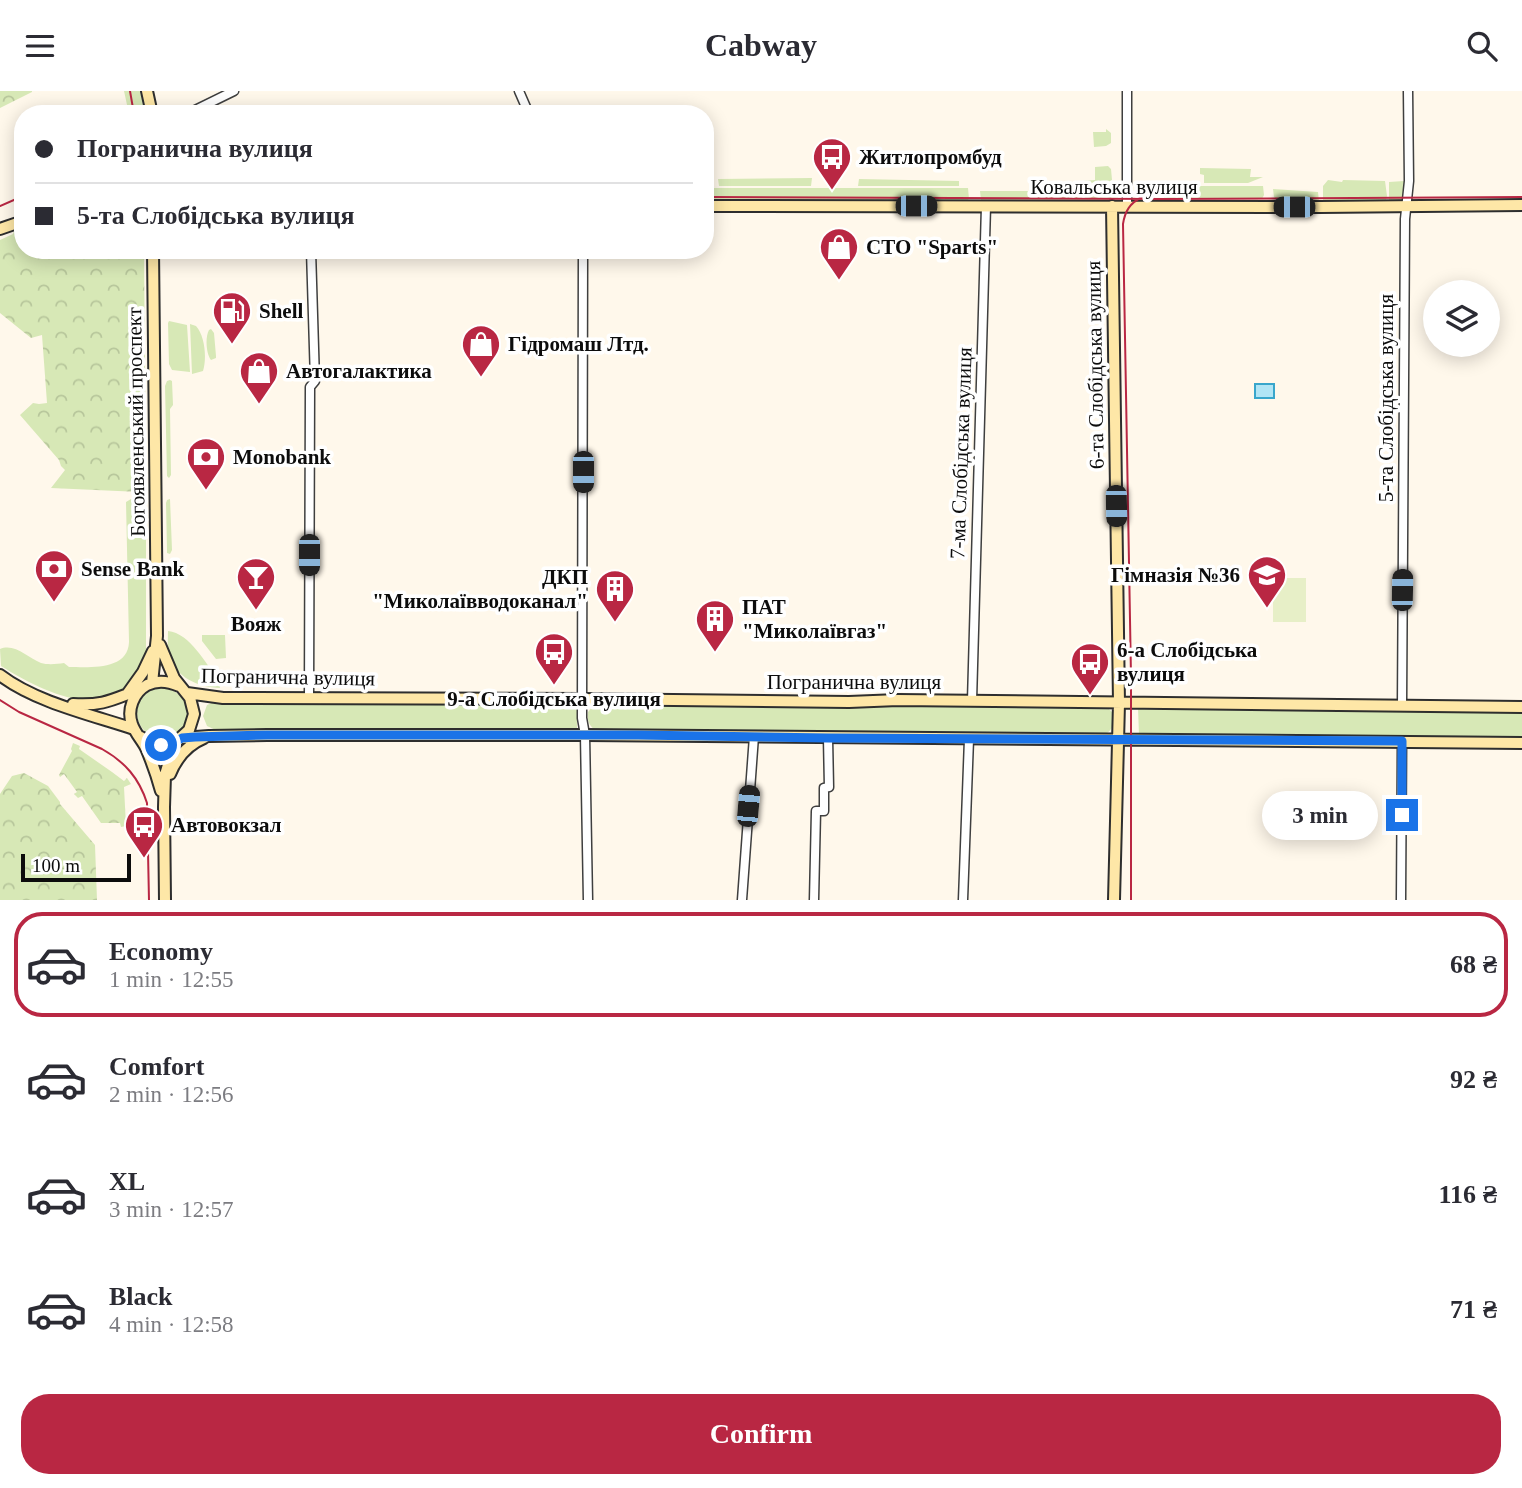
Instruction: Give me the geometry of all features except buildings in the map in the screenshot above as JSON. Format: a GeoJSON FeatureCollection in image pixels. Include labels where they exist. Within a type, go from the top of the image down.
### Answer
{"type":"FeatureCollection","features":[{"type":"Feature","properties":{"kind":"main road","name":"Ковальська вулиця"},"geometry":{"type":"LineString","coordinates":[[714,206],[1522,205]]}},
{"type":"Feature","properties":{"kind":"main road","name":"6-та Слобідська вулиця"},"geometry":{"type":"LineString","coordinates":[[1112,207],[1119,703],[1114,900]]}},
{"type":"Feature","properties":{"kind":"main road","name":"Богоявленський проспект"},"geometry":{"type":"LineString","coordinates":[[153,259],[157,636],[147,686],[135,697],[130,718],[155,771],[164,802]]}},
{"type":"Feature","properties":{"kind":"main road","name":"Богоявленський проспект"},"geometry":{"type":"LineString","coordinates":[[157,636],[166,662],[192,703],[194,714],[192,725],[173,748],[167,765],[164,802],[165,900]]}},
{"type":"Feature","properties":{"kind":"main road"},"geometry":{"type":"LineString","coordinates":[[128,694],[149,661],[157,636]]}},
{"type":"Feature","properties":{"kind":"main road"},"geometry":{"type":"LineString","coordinates":[[0,675],[25,690],[137,733],[156,745],[209,736],[584,735],[1522,743]]}},
{"type":"Feature","properties":{"kind":"main road"},"geometry":{"type":"LineString","coordinates":[[53,702],[96,704],[163,681],[183,690]]}},
{"type":"Feature","properties":{"kind":"main road","name":"Погранична вулиця"},"geometry":{"type":"LineString","coordinates":[[183,690],[223,698],[849,702],[898,700],[1522,707]]}},
{"type":"Feature","properties":{"kind":"main road"},"geometry":{"type":"LineString","coordinates":[[164,802],[170,775],[181,754],[198,740],[209,736]]}},
{"type":"Feature","properties":{"kind":"street"},"geometry":{"type":"LineString","coordinates":[[205,105],[234,91]]}},
{"type":"Feature","properties":{"kind":"street"},"geometry":{"type":"LineString","coordinates":[[1127,91],[1127,207]]}},
{"type":"Feature","properties":{"kind":"street","name":"5-та Слобідська вулиця"},"geometry":{"type":"LineString","coordinates":[[1402,706],[1408,91]]}},
{"type":"Feature","properties":{"kind":"street","name":"7-ма Слобідська вулиця"},"geometry":{"type":"LineString","coordinates":[[972,701],[986,206]]}},
{"type":"Feature","properties":{"kind":"street"},"geometry":{"type":"LineString","coordinates":[[309,698],[310,387],[315,381],[311,259]]}},
{"type":"Feature","properties":{"kind":"street"},"geometry":{"type":"LineString","coordinates":[[583,259],[583,727],[588,900]]}},
{"type":"Feature","properties":{"kind":"street"},"geometry":{"type":"LineString","coordinates":[[741,900],[754,736]]}},
{"type":"Feature","properties":{"kind":"street"},"geometry":{"type":"LineString","coordinates":[[814,900],[816,811],[824,811],[824,787],[829,787],[828,738]]}},
{"type":"Feature","properties":{"kind":"street"},"geometry":{"type":"LineString","coordinates":[[962,900],[969,739]]}},
{"type":"Feature","properties":{"kind":"street"},"geometry":{"type":"LineString","coordinates":[[1401,900],[1402,741]]}},
{"type":"Feature","properties":{"kind":"green space"},"geometry":{"type":"Polygon","coordinates":[[[0,91],[32,91],[32,92],[0,108],[0,91]]]}},
{"type":"Feature","properties":{"kind":"green space"},"geometry":{"type":"Polygon","coordinates":[[[124,91],[140,91],[143,105],[127,105],[124,91]]]}},
{"type":"Feature","properties":{"kind":"green space"},"geometry":{"type":"Polygon","coordinates":[[[1106,129],[1111,133],[1111,143],[1094,147],[1093,132],[1106,132],[1106,129]]]}},
{"type":"Feature","properties":{"kind":"green space"},"geometry":{"type":"Polygon","coordinates":[[[1108,166],[1112,180],[1109,182],[1069,184],[1095,180],[1095,167],[1108,166]]]}},
{"type":"Feature","properties":{"kind":"green space"},"geometry":{"type":"Polygon","coordinates":[[[1200,168],[1251,169],[1250,177],[1263,177],[1248,183],[1204,183],[1200,168]]]}},
{"type":"Feature","properties":{"kind":"green space"},"geometry":{"type":"Polygon","coordinates":[[[812,178],[811,186],[719,186],[718,179],[812,178]]]}},
{"type":"Feature","properties":{"kind":"green space"},"geometry":{"type":"Polygon","coordinates":[[[859,179],[959,181],[959,186],[858,186],[859,179]]]}},
{"type":"Feature","properties":{"kind":"green space"},"geometry":{"type":"Polygon","coordinates":[[[1328,180],[1385,181],[1386,200],[1323,201],[1323,186],[1328,180]]]}},
{"type":"Feature","properties":{"kind":"green space"},"geometry":{"type":"Polygon","coordinates":[[[1404,181],[1403,198],[1389,200],[1389,182],[1404,181]]]}},
{"type":"Feature","properties":{"kind":"green space"},"geometry":{"type":"Polygon","coordinates":[[[1120,186],[1118,198],[1112,200],[986,201],[981,200],[980,191],[1041,191],[1041,187],[1120,186]]]}},
{"type":"Feature","properties":{"kind":"green space"},"geometry":{"type":"Polygon","coordinates":[[[1189,186],[1263,186],[1264,195],[1262,199],[1164,199],[1164,193],[1189,193],[1189,186]]]}},
{"type":"Feature","properties":{"kind":"green space"},"geometry":{"type":"Polygon","coordinates":[[[714,188],[968,188],[969,199],[714,201],[714,188]]]}},
{"type":"Feature","properties":{"kind":"green space"},"geometry":{"type":"Polygon","coordinates":[[[1273,189],[1318,192],[1319,201],[1278,201],[1274,197],[1273,189]]]}},
{"type":"Feature","properties":{"kind":"green space"},"geometry":{"type":"Polygon","coordinates":[[[14,231],[14,259],[144,259],[144,490],[51,488],[65,470],[20,415],[33,403],[47,403],[42,335],[31,338],[0,313],[0,240],[14,231]]]}},
{"type":"Feature","properties":{"kind":"green space"},"geometry":{"type":"Polygon","coordinates":[[[169,321],[187,325],[190,372],[172,370],[169,364],[169,321]]]}},
{"type":"Feature","properties":{"kind":"green space"},"geometry":{"type":"Polygon","coordinates":[[[190,324],[199,330],[205,354],[203,371],[192,374],[190,324]]]}},
{"type":"Feature","properties":{"kind":"green space"},"geometry":{"type":"Polygon","coordinates":[[[211,329],[214,333],[216,358],[211,360],[207,341],[211,329]]]}},
{"type":"Feature","properties":{"kind":"green space"},"geometry":{"type":"Polygon","coordinates":[[[170,380],[173,405],[170,409],[169,478],[165,386],[170,380]]]}},
{"type":"Feature","properties":{"kind":"green space"},"geometry":{"type":"Polygon","coordinates":[[[140,498],[146,505],[146,654],[135,678],[120,692],[102,699],[82,700],[41,687],[1,666],[0,649],[6,648],[16,649],[41,663],[64,663],[69,667],[106,665],[122,658],[129,642],[126,502],[140,498]]]}},
{"type":"Feature","properties":{"kind":"green space"},"geometry":{"type":"Polygon","coordinates":[[[170,499],[170,554],[167,553],[166,503],[170,499]]]}},
{"type":"Feature","properties":{"kind":"green space"},"geometry":{"type":"Polygon","coordinates":[[[1273,578],[1306,578],[1306,622],[1273,622],[1273,578]]]}},
{"type":"Feature","properties":{"kind":"green space"},"geometry":{"type":"Polygon","coordinates":[[[168,631],[190,643],[219,681],[220,688],[196,683],[177,670],[169,655],[168,631]]]}},
{"type":"Feature","properties":{"kind":"green space"},"geometry":{"type":"Polygon","coordinates":[[[202,635],[225,635],[226,658],[216,659],[202,641],[202,635]]]}},
{"type":"Feature","properties":{"kind":"green space"},"geometry":{"type":"Polygon","coordinates":[[[162,688],[179,696],[187,713],[179,730],[162,738],[145,730],[137,713],[145,696],[162,688]]]}},
{"type":"Feature","properties":{"kind":"green space"},"geometry":{"type":"Polygon","coordinates":[[[214,702],[577,704],[577,731],[218,731],[207,726],[203,716],[207,705],[214,702]]]}},
{"type":"Feature","properties":{"kind":"green space"},"geometry":{"type":"Polygon","coordinates":[[[594,705],[1106,706],[1113,713],[1113,726],[1104,735],[597,731],[589,723],[588,712],[594,705]]]}},
{"type":"Feature","properties":{"kind":"green space"},"geometry":{"type":"Polygon","coordinates":[[[1138,708],[1522,711],[1522,738],[1139,735],[1138,708]]]}},
{"type":"Feature","properties":{"kind":"green space"},"geometry":{"type":"Polygon","coordinates":[[[73,743],[124,781],[127,778],[131,784],[124,787],[126,826],[121,827],[120,823],[101,823],[82,796],[78,798],[74,794],[77,792],[64,774],[60,777],[73,743]]]}},
{"type":"Feature","properties":{"kind":"green space"},"geometry":{"type":"Polygon","coordinates":[[[24,773],[48,786],[95,845],[97,900],[0,900],[0,794],[12,776],[24,773]]]}},
{"type":"Feature","properties":{"kind":"water"},"geometry":{"type":"Polygon","coordinates":[[[1255,384],[1274,384],[1274,398],[1255,398],[1255,384]]]}},
{"type":"Feature","properties":{"kind":"tram line"},"geometry":{"type":"LineString","coordinates":[[130,91],[132,105]]}},
{"type":"Feature","properties":{"kind":"tram line"},"geometry":{"type":"LineString","coordinates":[[714,197],[1522,197]]}},
{"type":"Feature","properties":{"kind":"tram line"},"geometry":{"type":"LineString","coordinates":[[1131,900],[1131,676],[1123,224],[1129,208],[1142,197]]}},
{"type":"Feature","properties":{"kind":"tram line"},"geometry":{"type":"LineString","coordinates":[[0,206],[14,200]]}},
{"type":"Feature","properties":{"kind":"tram line"},"geometry":{"type":"LineString","coordinates":[[0,700],[19,712],[102,749],[118,759],[135,778],[147,803],[149,900]]}},
{"type":"Feature","properties":{"kind":"place","name":"Житлопромбуд"},"geometry":{"type":"Point","coordinates":[832,191]}},
{"type":"Feature","properties":{"kind":"place","name":"СТО \"Sparts\""},"geometry":{"type":"Point","coordinates":[839,281]}},
{"type":"Feature","properties":{"kind":"place","name":"Shell"},"geometry":{"type":"Point","coordinates":[232,345]}},
{"type":"Feature","properties":{"kind":"place","name":"Гідромаш Лтд."},"geometry":{"type":"Point","coordinates":[481,378]}},
{"type":"Feature","properties":{"kind":"place","name":"Автогалактика"},"geometry":{"type":"Point","coordinates":[259,405]}},
{"type":"Feature","properties":{"kind":"place","name":"Monobank"},"geometry":{"type":"Point","coordinates":[206,491]}},
{"type":"Feature","properties":{"kind":"place","name":"Sense Bank"},"geometry":{"type":"Point","coordinates":[54,603]}},
{"type":"Feature","properties":{"kind":"place","name":"Гімназія №36"},"geometry":{"type":"Point","coordinates":[1267,609]}},
{"type":"Feature","properties":{"kind":"place","name":"Вояж"},"geometry":{"type":"Point","coordinates":[256,611]}},
{"type":"Feature","properties":{"kind":"place","name":"ДКП \"Миколаївводоканал\""},"geometry":{"type":"Point","coordinates":[615,623]}},
{"type":"Feature","properties":{"kind":"place","name":"ПАТ \"Миколаївгаз\""},"geometry":{"type":"Point","coordinates":[715,653]}},
{"type":"Feature","properties":{"kind":"place","name":"9-а Слобідська вулиця"},"geometry":{"type":"Point","coordinates":[554,686]}},
{"type":"Feature","properties":{"kind":"place","name":"6-а Слобідська вулиця"},"geometry":{"type":"Point","coordinates":[1090,696]}},
{"type":"Feature","properties":{"kind":"place","name":"Автовокзал"},"geometry":{"type":"Point","coordinates":[144,859]}},
{"type":"Feature","properties":{"kind":"route"},"geometry":{"type":"LineString","coordinates":[[161,745],[172,744],[182,738],[222,735],[638,735],[1402,741],[1402,815]]}}]}
